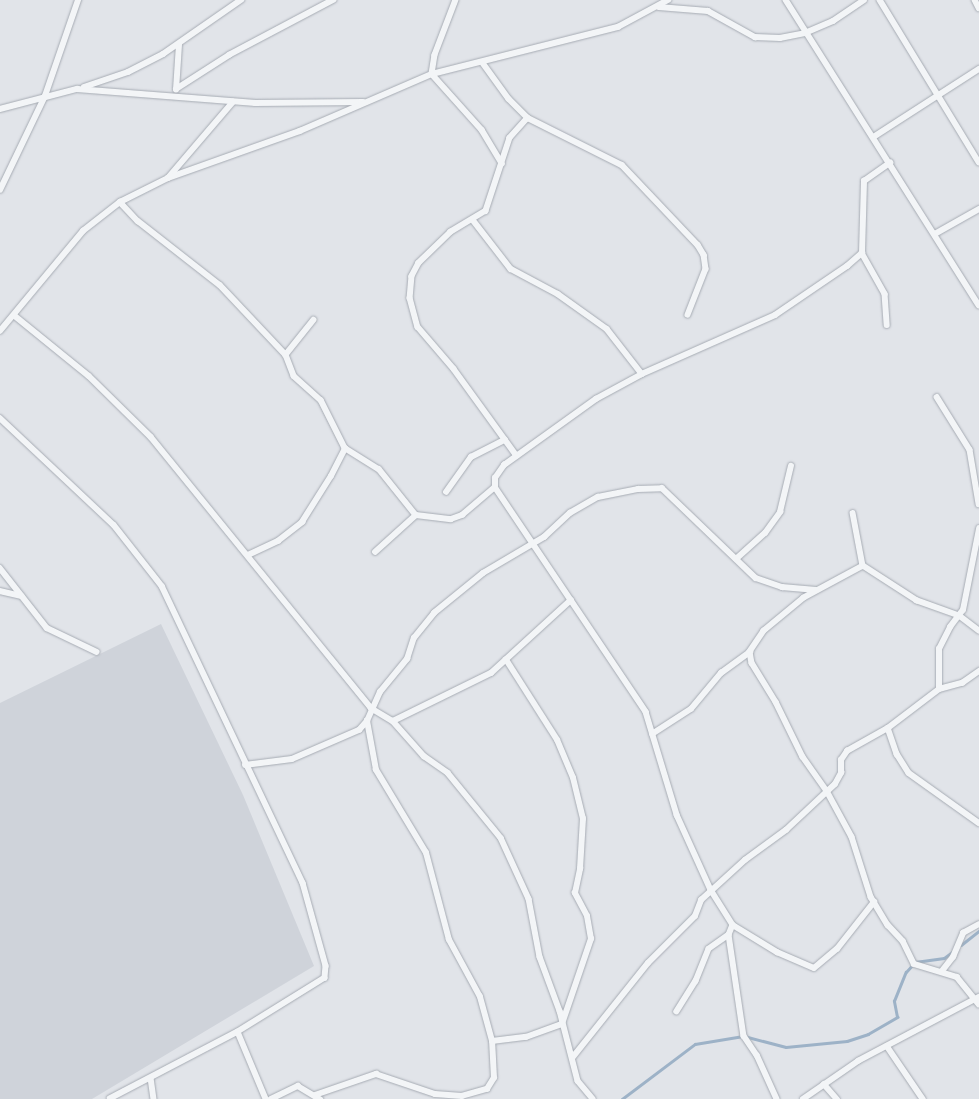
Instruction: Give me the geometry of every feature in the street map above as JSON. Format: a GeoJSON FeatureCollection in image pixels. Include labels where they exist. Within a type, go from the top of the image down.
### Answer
{"type":"FeatureCollection","features":[{"type":"Feature","properties":{"kind":"street"},"geometry":{"type":"LineString","coordinates":[[0,190],[45,96],[78,0]]}},
{"type":"Feature","properties":{"kind":"street"},"geometry":{"type":"LineString","coordinates":[[0,109],[77,89],[128,72],[179,44],[241,0]]}},
{"type":"Feature","properties":{"kind":"street"},"geometry":{"type":"LineString","coordinates":[[176,89],[229,55],[333,0]]}},
{"type":"Feature","properties":{"kind":"street"},"geometry":{"type":"LineString","coordinates":[[432,74],[435,55],[456,0]]}},
{"type":"Feature","properties":{"kind":"street"},"geometry":{"type":"LineString","coordinates":[[0,331],[15,316],[82,230],[120,202],[168,178],[300,131],[432,74],[483,63],[618,27],[659,7],[668,0]]}},
{"type":"Feature","properties":{"kind":"street"},"geometry":{"type":"LineString","coordinates":[[786,0],[805,33],[875,136],[979,305]]}},
{"type":"Feature","properties":{"kind":"street"},"geometry":{"type":"LineString","coordinates":[[659,7],[708,11],[755,37],[805,33],[832,21],[864,0]]}},
{"type":"Feature","properties":{"kind":"street"},"geometry":{"type":"LineString","coordinates":[[880,0],[979,162]]}},
{"type":"Feature","properties":{"kind":"street"},"geometry":{"type":"LineString","coordinates":[[975,0],[979,8]]}},
{"type":"Feature","properties":{"kind":"street"},"geometry":{"type":"LineString","coordinates":[[175,97],[179,44]]}},
{"type":"Feature","properties":{"kind":"street"},"geometry":{"type":"LineString","coordinates":[[483,63],[509,100],[528,118],[622,165],[698,245],[704,255],[706,269],[688,315]]}},
{"type":"Feature","properties":{"kind":"street"},"geometry":{"type":"LineString","coordinates":[[875,136],[979,69]]}},
{"type":"Feature","properties":{"kind":"street"},"geometry":{"type":"LineString","coordinates":[[432,74],[482,130],[502,163]]}},
{"type":"Feature","properties":{"kind":"street"},"geometry":{"type":"LineString","coordinates":[[77,89],[233,102],[304,104],[368,102]]}},
{"type":"Feature","properties":{"kind":"street"},"geometry":{"type":"LineString","coordinates":[[168,178],[233,102]]}},
{"type":"Feature","properties":{"kind":"street"},"geometry":{"type":"LineString","coordinates":[[516,456],[454,369],[418,327],[410,298],[412,276],[419,263],[451,232],[486,211],[491,202],[510,138],[528,118]]}},
{"type":"Feature","properties":{"kind":"street"},"geometry":{"type":"LineString","coordinates":[[888,325],[885,294],[862,253],[863,184],[890,163]]}},
{"type":"Feature","properties":{"kind":"street"},"geometry":{"type":"LineString","coordinates":[[120,202],[138,221],[220,285],[286,355],[294,376],[321,400],[345,448],[379,469],[416,514],[439,519],[462,515],[495,487]]}},
{"type":"Feature","properties":{"kind":"street"},"geometry":{"type":"LineString","coordinates":[[935,234],[979,209]]}},
{"type":"Feature","properties":{"kind":"street"},"geometry":{"type":"LineString","coordinates":[[473,220],[510,269],[558,294],[607,329],[642,374]]}},
{"type":"Feature","properties":{"kind":"street"},"geometry":{"type":"LineString","coordinates":[[862,253],[775,315],[642,374],[596,400],[516,456],[497,472],[495,487],[646,712],[677,815],[711,890],[733,924],[777,952],[814,968],[837,949],[874,902]]}},
{"type":"Feature","properties":{"kind":"street"},"geometry":{"type":"LineString","coordinates":[[15,316],[62,353],[129,414],[248,555],[302,627],[371,708],[393,722],[424,756],[453,778],[465,798],[501,838],[529,899],[540,957],[573,1057],[578,1080],[593,1099]]}},
{"type":"Feature","properties":{"kind":"street"},"geometry":{"type":"LineString","coordinates":[[286,355],[314,320]]}},
{"type":"Feature","properties":{"kind":"street"},"geometry":{"type":"LineString","coordinates":[[937,397],[970,450],[979,504]]}},
{"type":"Feature","properties":{"kind":"street"},"geometry":{"type":"LineString","coordinates":[[0,418],[99,510],[148,566],[162,586],[245,765],[303,883],[327,973],[325,978],[238,1032],[110,1099]]}},
{"type":"Feature","properties":{"kind":"street"},"geometry":{"type":"LineString","coordinates":[[446,492],[471,457],[505,440]]}},
{"type":"Feature","properties":{"kind":"street"},"geometry":{"type":"LineString","coordinates":[[248,555],[278,541],[302,522],[332,476],[345,448]]}},
{"type":"Feature","properties":{"kind":"street"},"geometry":{"type":"LineString","coordinates":[[736,559],[765,532],[780,512],[786,499],[791,466]]}},
{"type":"Feature","properties":{"kind":"street"},"geometry":{"type":"LineString","coordinates":[[315,1094],[376,1074],[435,1094],[477,1094],[487,1089],[494,1078],[492,1041],[480,996],[449,940],[426,853],[376,770],[367,721],[371,708],[407,659],[414,638],[434,613],[483,572],[533,544],[584,503],[612,494],[658,487],[686,508],[736,559],[762,582],[816,590]]}},
{"type":"Feature","properties":{"kind":"street"},"geometry":{"type":"LineString","coordinates":[[853,513],[863,566],[917,601],[959,616],[979,631]]}},
{"type":"Feature","properties":{"kind":"street"},"geometry":{"type":"LineString","coordinates":[[375,552],[416,514]]}},
{"type":"Feature","properties":{"kind":"street"},"geometry":{"type":"LineString","coordinates":[[939,689],[938,649],[959,616],[973,568],[979,529]]}},
{"type":"Feature","properties":{"kind":"street"},"geometry":{"type":"LineString","coordinates":[[652,734],[691,709],[721,673],[750,652],[764,631],[816,590],[863,566]]}},
{"type":"Feature","properties":{"kind":"street"},"geometry":{"type":"LineString","coordinates":[[0,568],[47,628],[97,652]]}},
{"type":"Feature","properties":{"kind":"street"},"geometry":{"type":"LineString","coordinates":[[0,592],[21,596]]}},
{"type":"Feature","properties":{"kind":"street"},"geometry":{"type":"LineString","coordinates":[[393,722],[491,673],[571,600]]}},
{"type":"Feature","properties":{"kind":"street"},"geometry":{"type":"LineString","coordinates":[[750,652],[752,663],[803,757],[827,790],[855,843],[874,902],[888,926],[908,948],[914,964],[957,977],[979,1004]]}},
{"type":"Feature","properties":{"kind":"street"},"geometry":{"type":"LineString","coordinates":[[506,660],[556,740],[573,778],[583,819],[580,869],[576,893],[587,916],[591,939],[562,1024]]}},
{"type":"Feature","properties":{"kind":"street"},"geometry":{"type":"LineString","coordinates":[[573,1057],[648,964],[695,916],[698,905],[711,890],[745,860],[786,830],[840,777],[841,760],[847,752],[888,728],[939,689],[962,683],[979,671]]}},
{"type":"Feature","properties":{"kind":"street"},"geometry":{"type":"LineString","coordinates":[[245,765],[292,759],[348,737],[367,721]]}},
{"type":"Feature","properties":{"kind":"street"},"geometry":{"type":"LineString","coordinates":[[888,728],[897,754],[909,773],[979,823]]}},
{"type":"Feature","properties":{"kind":"street"},"geometry":{"type":"LineString","coordinates":[[733,924],[729,934],[744,1036],[757,1055],[777,1099]]}},
{"type":"Feature","properties":{"kind":"street"},"geometry":{"type":"LineString","coordinates":[[942,971],[953,957],[963,933],[979,924]]}},
{"type":"Feature","properties":{"kind":"street"},"geometry":{"type":"LineString","coordinates":[[677,1010],[696,981],[709,949],[729,934]]}},
{"type":"Feature","properties":{"kind":"street"},"geometry":{"type":"LineString","coordinates":[[803,1099],[887,1046],[976,998]]}},
{"type":"Feature","properties":{"kind":"street"},"geometry":{"type":"LineString","coordinates":[[492,1041],[526,1037],[562,1024]]}},
{"type":"Feature","properties":{"kind":"street"},"geometry":{"type":"LineString","coordinates":[[238,1032],[266,1099]]}},
{"type":"Feature","properties":{"kind":"street"},"geometry":{"type":"LineString","coordinates":[[887,1046],[923,1099]]}},
{"type":"Feature","properties":{"kind":"street"},"geometry":{"type":"LineString","coordinates":[[152,1078],[154,1099]]}},
{"type":"Feature","properties":{"kind":"street"},"geometry":{"type":"LineString","coordinates":[[824,1084],[837,1099]]}},
{"type":"Feature","properties":{"kind":"street"},"geometry":{"type":"LineString","coordinates":[[271,1099],[298,1086],[315,1094],[320,1099]]}},
{"type":"Feature","properties":{"kind":"shaded area"},"geometry":{"type":"Polygon","coordinates":[[[161,624],[243,795],[314,966],[92,1099],[0,1099],[0,703],[161,624]]]}},
{"type":"Feature","properties":{"kind":"waterway"},"geometry":{"type":"LineString","coordinates":[[961,945],[979,931]]}},
{"type":"Feature","properties":{"kind":"waterway"},"geometry":{"type":"LineString","coordinates":[[622,1099],[695,1044],[744,1036],[786,1047],[847,1041],[868,1034],[897,1017],[894,1001],[906,972],[915,962],[944,958],[955,950]]}}]}
